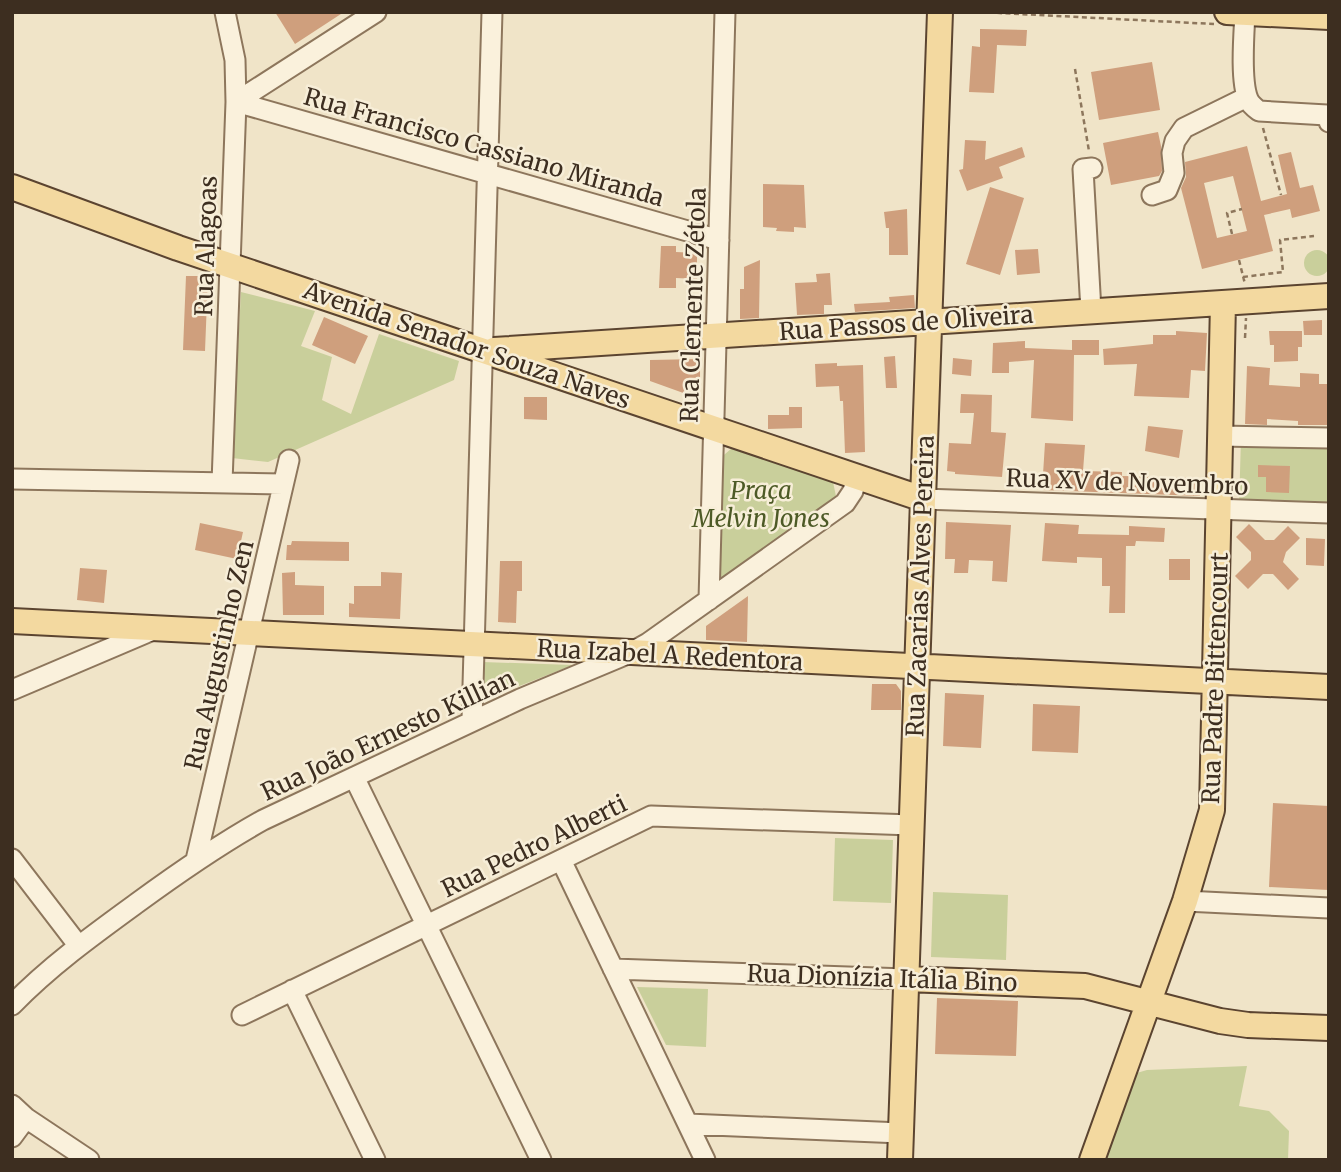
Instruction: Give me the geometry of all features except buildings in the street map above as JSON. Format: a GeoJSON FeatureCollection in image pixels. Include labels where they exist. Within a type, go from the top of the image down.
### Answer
{"type":"FeatureCollection","features":[{"type":"Feature","properties":{"kind":"main road","name":"Rua Zacarias Alves Pereira"},"geometry":{"type":"LineString","coordinates":[[900,1160],[940,12]]}},
{"type":"Feature","properties":{"kind":"main road"},"geometry":{"type":"LineString","coordinates":[[1239,17],[1329,16]]}},
{"type":"Feature","properties":{"kind":"main road","name":"Avenida Senador Souza Naves"},"geometry":{"type":"LineString","coordinates":[[12,187],[229,265],[923,499]]}},
{"type":"Feature","properties":{"kind":"main road","name":"Rua Passos de Oliveira"},"geometry":{"type":"LineString","coordinates":[[483,350],[1329,296]]}},
{"type":"Feature","properties":{"kind":"main road","name":"Rua Padre Bittencourt"},"geometry":{"type":"LineString","coordinates":[[1092,1160],[1185,901],[1212,810],[1223,303]]}},
{"type":"Feature","properties":{"kind":"main road","name":"Rua Izabel A Redentora"},"geometry":{"type":"LineString","coordinates":[[12,621],[1329,687]]}},
{"type":"Feature","properties":{"kind":"main road","name":"Rua Dionízia Itália Bino"},"geometry":{"type":"LineString","coordinates":[[906,979],[1075,985],[1220,1021],[1248,1025],[1329,1028]]}},
{"type":"Feature","properties":{"kind":"street","name":"Rua Alagoas"},"geometry":{"type":"LineString","coordinates":[[222,483],[236,102],[235,60],[225,12]]}},
{"type":"Feature","properties":{"kind":"street"},"geometry":{"type":"LineString","coordinates":[[236,102],[376,12]]}},
{"type":"Feature","properties":{"kind":"street"},"geometry":{"type":"LineString","coordinates":[[472,721],[492,12]]}},
{"type":"Feature","properties":{"kind":"street","name":"Rua Clemente Zétola"},"geometry":{"type":"LineString","coordinates":[[709,600],[725,12]]}},
{"type":"Feature","properties":{"kind":"street"},"geometry":{"type":"LineString","coordinates":[[1239,17],[1243,56],[1253,104]]}},
{"type":"Feature","properties":{"kind":"street","name":"Rua Francisco Cassiano Miranda"},"geometry":{"type":"LineString","coordinates":[[236,102],[719,240]]}},
{"type":"Feature","properties":{"kind":"street"},"geometry":{"type":"LineString","coordinates":[[1152,195],[1167,190],[1174,173],[1174,141],[1184,128],[1253,104],[1327,115],[1329,122]]}},
{"type":"Feature","properties":{"kind":"street"},"geometry":{"type":"LineString","coordinates":[[1091,311],[1083,169],[1092,168]]}},
{"type":"Feature","properties":{"kind":"street"},"geometry":{"type":"LineString","coordinates":[[1220,436],[1329,438]]}},
{"type":"Feature","properties":{"kind":"street","name":"Rua Augustinho Zen"},"geometry":{"type":"LineString","coordinates":[[196,860],[289,460]]}},
{"type":"Feature","properties":{"kind":"street","name":"Rua João Ernesto Killian"},"geometry":{"type":"LineString","coordinates":[[12,1005],[78,945],[196,860],[262,820],[472,721],[630,653],[660,635],[845,503],[853,491],[857,477]]}},
{"type":"Feature","properties":{"kind":"street"},"geometry":{"type":"LineString","coordinates":[[12,480],[284,484]]}},
{"type":"Feature","properties":{"kind":"street","name":"Rua XV de Novembro"},"geometry":{"type":"LineString","coordinates":[[923,499],[1329,513]]}},
{"type":"Feature","properties":{"kind":"street"},"geometry":{"type":"LineString","coordinates":[[12,690],[156,629]]}},
{"type":"Feature","properties":{"kind":"street"},"geometry":{"type":"LineString","coordinates":[[354,777],[541,1160]]}},
{"type":"Feature","properties":{"kind":"street","name":"Rua Pedro Alberti"},"geometry":{"type":"LineString","coordinates":[[242,1015],[651,816],[912,825]]}},
{"type":"Feature","properties":{"kind":"street"},"geometry":{"type":"LineString","coordinates":[[12,859],[78,945]]}},
{"type":"Feature","properties":{"kind":"street"},"geometry":{"type":"LineString","coordinates":[[561,860],[705,1160]]}},
{"type":"Feature","properties":{"kind":"street"},"geometry":{"type":"LineString","coordinates":[[1185,901],[1329,908]]}},
{"type":"Feature","properties":{"kind":"street","name":"Rua Dionízia Itália Bino"},"geometry":{"type":"LineString","coordinates":[[613,969],[906,979]]}},
{"type":"Feature","properties":{"kind":"street"},"geometry":{"type":"LineString","coordinates":[[292,990],[375,1160]]}},
{"type":"Feature","properties":{"kind":"street"},"geometry":{"type":"LineString","coordinates":[[12,1137],[19,1111],[89,1160]]}},
{"type":"Feature","properties":{"kind":"street"},"geometry":{"type":"LineString","coordinates":[[688,1124],[901,1133]]}},
{"type":"Feature","properties":{"kind":"path"},"geometry":{"type":"LineString","coordinates":[[980,12],[1239,17]]}},
{"type":"Feature","properties":{"kind":"path"},"geometry":{"type":"LineString","coordinates":[[1075,69],[1092,168]]}},
{"type":"Feature","properties":{"kind":"path"},"geometry":{"type":"LineString","coordinates":[[1253,104],[1281,195]]}},
{"type":"Feature","properties":{"kind":"path"},"geometry":{"type":"LineString","coordinates":[[1232,234],[1227,213],[1242,209]]}},
{"type":"Feature","properties":{"kind":"path"},"geometry":{"type":"LineString","coordinates":[[1243,277],[1283,272],[1280,240],[1314,236]]}},
{"type":"Feature","properties":{"kind":"path"},"geometry":{"type":"LineString","coordinates":[[1239,260],[1248,302]]}},
{"type":"Feature","properties":{"kind":"green space"},"geometry":{"type":"Polygon","coordinates":[[[1317,250],[1326,254],[1330,263],[1326,272],[1317,276],[1308,272],[1304,263],[1308,254],[1317,250]]]}},
{"type":"Feature","properties":{"kind":"green space"},"geometry":{"type":"Polygon","coordinates":[[[241,292],[315,311],[301,346],[332,357],[322,400],[351,414],[379,334],[459,361],[454,380],[268,462],[232,458],[241,292]]]}},
{"type":"Feature","properties":{"kind":"green space"},"geometry":{"type":"Polygon","coordinates":[[[1241,438],[1329,440],[1329,509],[1239,507],[1241,438]]]}},
{"type":"Feature","properties":{"kind":"green space","name":"Praça Melvin Jones"},"geometry":{"type":"Polygon","coordinates":[[[732,448],[833,482],[837,501],[717,588],[717,461],[732,448]]]}},
{"type":"Feature","properties":{"kind":"green space"},"geometry":{"type":"Polygon","coordinates":[[[483,662],[573,665],[486,699],[483,662]]]}},
{"type":"Feature","properties":{"kind":"green space"},"geometry":{"type":"Polygon","coordinates":[[[835,838],[893,840],[891,903],[833,901],[835,838]]]}},
{"type":"Feature","properties":{"kind":"green space"},"geometry":{"type":"Polygon","coordinates":[[[933,892],[1008,895],[1006,960],[931,957],[933,892]]]}},
{"type":"Feature","properties":{"kind":"green space"},"geometry":{"type":"Polygon","coordinates":[[[637,987],[708,989],[706,1047],[666,1045],[637,987]]]}},
{"type":"Feature","properties":{"kind":"green space"},"geometry":{"type":"Polygon","coordinates":[[[1247,1066],[1239,1106],[1269,1111],[1289,1131],[1288,1160],[1105,1160],[1130,1075],[1147,1070],[1247,1066]]]}}]}
